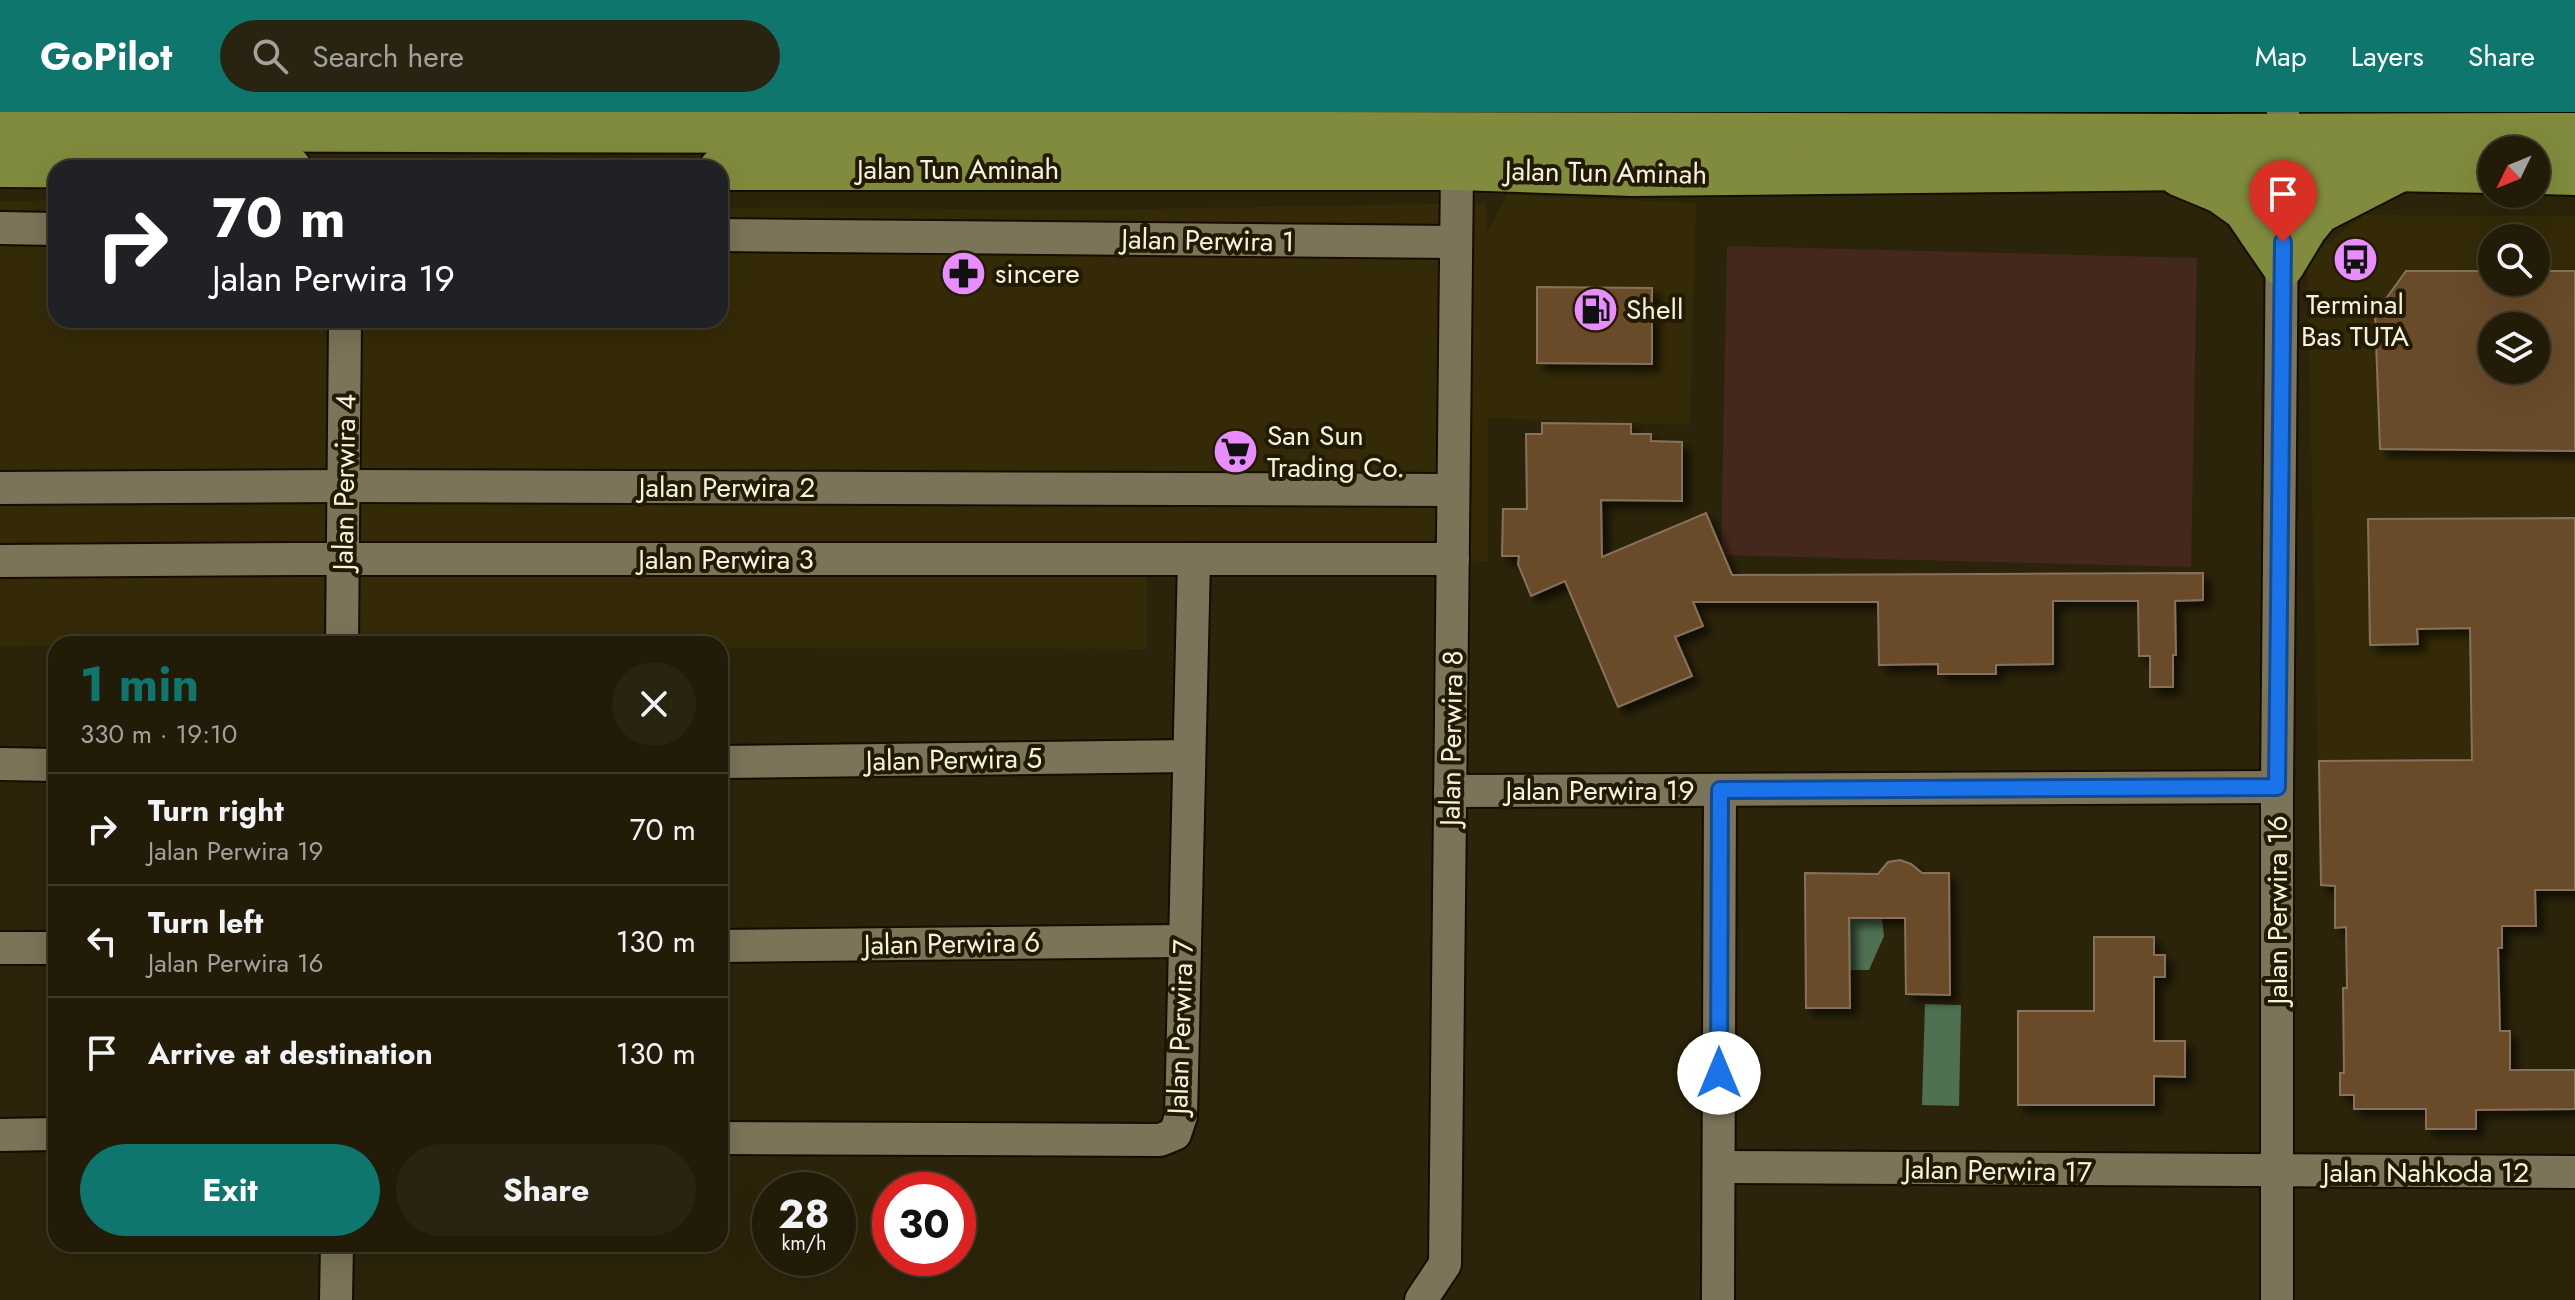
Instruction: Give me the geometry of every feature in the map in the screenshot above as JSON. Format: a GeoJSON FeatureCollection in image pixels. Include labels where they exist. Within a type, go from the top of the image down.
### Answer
{"type":"FeatureCollection","features":[{"type":"Feature","properties":{"kind":"main road"},"geometry":{"type":"LineString","coordinates":[[2203,135],[2239,112]]}},
{"type":"Feature","properties":{"kind":"main road"},"geometry":{"type":"LineString","coordinates":[[2327,112],[2378,135]]}},
{"type":"Feature","properties":{"kind":"main road","name":"Jalan Tun Aminah"},"geometry":{"type":"LineString","coordinates":[[0,130],[748,122],[2283,138],[2575,134]]}},
{"type":"Feature","properties":{"kind":"main road","name":"Jalan Tun Aminah"},"geometry":{"type":"LineString","coordinates":[[728,169],[1457,169],[1633,175],[2160,169],[2283,138],[2399,171],[2478,172]]}},
{"type":"Feature","properties":{"kind":"main road"},"geometry":{"type":"LineString","coordinates":[[0,166],[48,166]]}},
{"type":"Feature","properties":{"kind":"main road"},"geometry":{"type":"LineString","coordinates":[[2160,169],[2220,192],[2244,209],[2283,266],[2319,212],[2399,171]]}},
{"type":"Feature","properties":{"kind":"main road"},"geometry":{"type":"LineString","coordinates":[[2550,173],[2575,174]]}},
{"type":"Feature","properties":{"kind":"street","name":"Jalan Perwira 16"},"geometry":{"type":"LineString","coordinates":[[2277,1300],[2277,787],[2283,138]]}},
{"type":"Feature","properties":{"kind":"street","name":"Jalan Perwira 8"},"geometry":{"type":"LineString","coordinates":[[1421,1300],[1445,1264],[1457,169]]}},
{"type":"Feature","properties":{"kind":"street"},"geometry":{"type":"LineString","coordinates":[[0,228],[48,229]]}},
{"type":"Feature","properties":{"kind":"street","name":"Jalan Perwira 1"},"geometry":{"type":"LineString","coordinates":[[728,235],[1456,242]]}},
{"type":"Feature","properties":{"kind":"street","name":"Jalan Perwira 4"},"geometry":{"type":"LineString","coordinates":[[342,636],[345,328]]}},
{"type":"Feature","properties":{"kind":"street","name":"Jalan Perwira 2"},"geometry":{"type":"LineString","coordinates":[[0,488],[344,486],[1453,490]]}},
{"type":"Feature","properties":{"kind":"street","name":"Jalan Perwira 7"},"geometry":{"type":"LineString","coordinates":[[728,1138],[1160,1140],[1175,1134],[1181,1116],[1194,559]]}},
{"type":"Feature","properties":{"kind":"street","name":"Jalan Perwira 3"},"geometry":{"type":"LineString","coordinates":[[0,561],[1453,559]]}},
{"type":"Feature","properties":{"kind":"street","name":"Jalan Perwira 5"},"geometry":{"type":"LineString","coordinates":[[728,762],[1189,756]]}},
{"type":"Feature","properties":{"kind":"street"},"geometry":{"type":"LineString","coordinates":[[0,764],[48,765]]}},
{"type":"Feature","properties":{"kind":"street","name":"Jalan Perwira 19"},"geometry":{"type":"LineString","coordinates":[[1450,791],[2277,787]]}},
{"type":"Feature","properties":{"kind":"street"},"geometry":{"type":"LineString","coordinates":[[1718,1300],[1720,790]]}},
{"type":"Feature","properties":{"kind":"street","name":"Jalan Perwira 6"},"geometry":{"type":"LineString","coordinates":[[728,946],[1183,941]]}},
{"type":"Feature","properties":{"kind":"street"},"geometry":{"type":"LineString","coordinates":[[0,948],[48,948]]}},
{"type":"Feature","properties":{"kind":"street"},"geometry":{"type":"LineString","coordinates":[[0,1135],[48,1134]]}},
{"type":"Feature","properties":{"kind":"street","name":"Jalan Perwira 17"},"geometry":{"type":"LineString","coordinates":[[1719,1167],[2277,1172]]}},
{"type":"Feature","properties":{"kind":"street","name":"Jalan Nahkoda 12"},"geometry":{"type":"LineString","coordinates":[[2277,1172],[2575,1172]]}},
{"type":"Feature","properties":{"kind":"street"},"geometry":{"type":"LineString","coordinates":[[336,1300],[337,1252]]}},
{"type":"Feature","properties":{"kind":"shaded area"},"geometry":{"type":"Polygon","coordinates":[[[1507,195],[1696,203],[1690,425],[1488,418],[1488,561],[1147,560],[1147,649],[728,648],[728,636],[48,636],[48,646],[0,646],[0,201],[48,201],[48,328],[728,328],[728,207],[1087,210],[1486,203],[1487,233],[1507,195]]]}},
{"type":"Feature","properties":{"kind":"shaded area"},"geometry":{"type":"Polygon","coordinates":[[[2364,215],[2575,216],[2575,858],[2320,854],[2307,260],[2364,215]]]}},
{"type":"Feature","properties":{"kind":"shaded area"},"geometry":{"type":"Polygon","coordinates":[[[1727,246],[2197,258],[2191,567],[1721,555],[1727,246]]]}},
{"type":"Feature","properties":{"kind":"shaded area"},"geometry":{"type":"Polygon","coordinates":[[[1849,917],[1882,918],[1884,936],[1869,970],[1850,970],[1849,917]]]}},
{"type":"Feature","properties":{"kind":"shaded area"},"geometry":{"type":"Polygon","coordinates":[[[1925,1004],[1961,1005],[1959,1106],[1922,1105],[1925,1004]]]}},
{"type":"Feature","properties":{"kind":"building"},"geometry":{"type":"Polygon","coordinates":[[[2406,271],[2478,271],[2478,296],[2550,296],[2550,271],[2575,271],[2575,451],[2380,449],[2375,314],[2406,271]]]}},
{"type":"Feature","properties":{"kind":"building"},"geometry":{"type":"Polygon","coordinates":[[[1537,287],[1652,288],[1652,364],[1537,363],[1537,287]]]}},
{"type":"Feature","properties":{"kind":"building"},"geometry":{"type":"Polygon","coordinates":[[[1542,423],[1631,424],[1631,434],[1651,434],[1651,441],[1682,442],[1682,501],[1601,500],[1602,557],[1706,513],[1732,575],[2203,573],[2203,600],[2175,601],[2173,687],[2150,687],[2150,656],[2139,656],[2138,601],[2053,601],[2053,664],[1996,665],[1996,674],[1938,674],[1938,664],[1879,665],[1878,602],[1693,602],[1703,626],[1675,637],[1692,676],[1618,707],[1565,581],[1531,596],[1518,564],[1519,556],[1502,556],[1503,509],[1527,509],[1526,434],[1542,434],[1542,423]]]}},
{"type":"Feature","properties":{"kind":"building"},"geometry":{"type":"Polygon","coordinates":[[[2575,518],[2575,890],[2535,890],[2536,926],[2502,926],[2502,948],[2498,948],[2500,1031],[2510,1031],[2510,1070],[2575,1070],[2575,1109],[2476,1110],[2476,1129],[2426,1129],[2426,1109],[2354,1109],[2354,1095],[2340,1095],[2340,1073],[2344,1073],[2346,927],[2335,928],[2335,886],[2321,885],[2319,761],[2472,760],[2470,628],[2417,629],[2418,644],[2370,645],[2368,519],[2575,518]]]}},
{"type":"Feature","properties":{"kind":"building"},"geometry":{"type":"Polygon","coordinates":[[[1900,860],[1922,873],[1949,873],[1950,995],[1906,994],[1905,918],[1849,918],[1850,1008],[1806,1008],[1805,873],[1878,874],[1888,862],[1900,860]]]}},
{"type":"Feature","properties":{"kind":"building"},"geometry":{"type":"Polygon","coordinates":[[[2094,937],[2154,937],[2154,955],[2165,955],[2165,977],[2154,977],[2154,1041],[2185,1041],[2185,1077],[2154,1076],[2154,1105],[2018,1105],[2018,1011],[2094,1011],[2094,937]]]}},
{"type":"Feature","properties":{"kind":"place","name":"Terminal Bas TUTA"},"geometry":{"type":"Point","coordinates":[2355,260]}},
{"type":"Feature","properties":{"kind":"place","name":"sincere"},"geometry":{"type":"Point","coordinates":[964,273]}},
{"type":"Feature","properties":{"kind":"place","name":"Shell"},"geometry":{"type":"Point","coordinates":[1595,309]}},
{"type":"Feature","properties":{"kind":"place","name":"San Sun Trading Co."},"geometry":{"type":"Point","coordinates":[1236,451]}},
{"type":"Feature","properties":{"kind":"route"},"geometry":{"type":"LineString","coordinates":[[1719,1073],[1720,790],[2277,787],[2283,242]]}}]}
